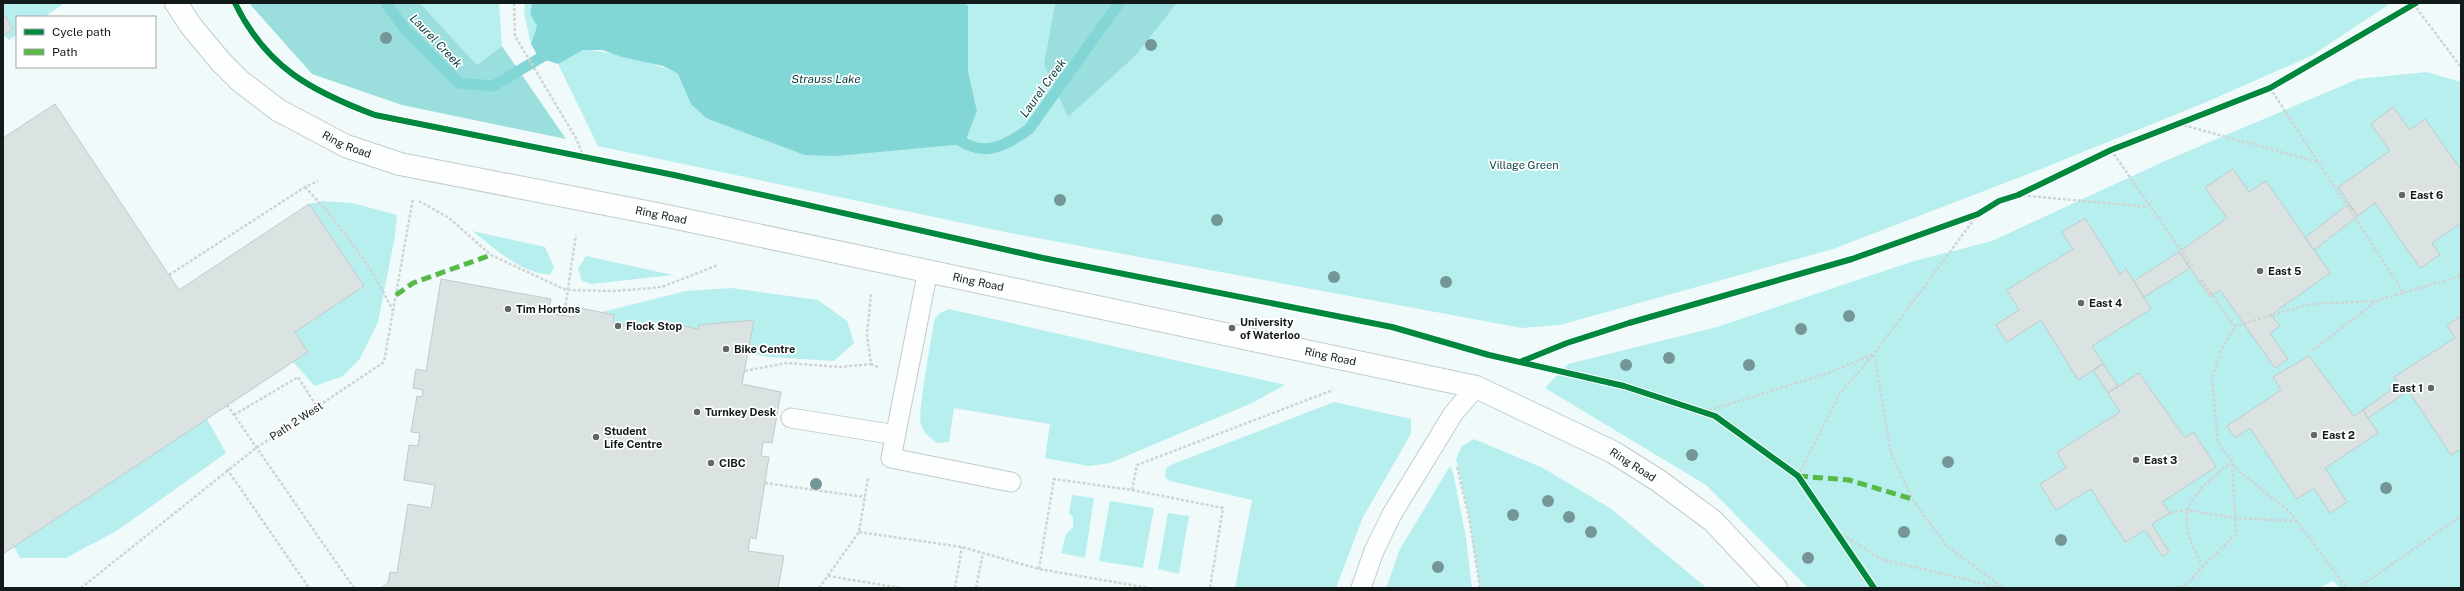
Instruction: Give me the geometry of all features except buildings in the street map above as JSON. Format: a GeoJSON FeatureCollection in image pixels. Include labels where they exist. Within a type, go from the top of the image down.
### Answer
{"type":"FeatureCollection","features":[{"type":"Feature","properties":{"kind":"street","name":"Ring Road"},"geometry":{"type":"LineString","coordinates":[[176,3],[191,26],[240,81],[278,110],[346,146],[427,171],[670,216],[1476,387],[1613,452],[1659,481],[1713,521],[1776,588]]}},
{"type":"Feature","properties":{"kind":"lane"},"geometry":{"type":"LineString","coordinates":[[928,270],[891,458],[1011,482]]}},
{"type":"Feature","properties":{"kind":"lane"},"geometry":{"type":"LineString","coordinates":[[1361,588],[1374,551],[1392,514],[1452,414],[1476,387]]}},
{"type":"Feature","properties":{"kind":"lane"},"geometry":{"type":"LineString","coordinates":[[791,418],[896,435]]}},
{"type":"Feature","properties":{"kind":"path"},"geometry":{"type":"LineString","coordinates":[[514,3],[515,36],[586,156]]}},
{"type":"Feature","properties":{"kind":"path"},"geometry":{"type":"LineString","coordinates":[[2407,9],[2417,4],[2461,67]]}},
{"type":"Feature","properties":{"kind":"path"},"geometry":{"type":"LineString","coordinates":[[2263,91],[2276,84]]}},
{"type":"Feature","properties":{"kind":"path"},"geometry":{"type":"LineString","coordinates":[[2270,88],[2404,293]]}},
{"type":"Feature","properties":{"kind":"path"},"geometry":{"type":"LineString","coordinates":[[2172,127],[2193,118]]}},
{"type":"Feature","properties":{"kind":"path"},"geometry":{"type":"LineString","coordinates":[[2179,124],[2318,162]]}},
{"type":"Feature","properties":{"kind":"path"},"geometry":{"type":"LineString","coordinates":[[2104,154],[2118,148]]}},
{"type":"Feature","properties":{"kind":"path"},"geometry":{"type":"LineString","coordinates":[[2111,150],[2148,207],[2192,266]]}},
{"type":"Feature","properties":{"kind":"path"},"geometry":{"type":"LineString","coordinates":[[576,154],[586,156]]}},
{"type":"Feature","properties":{"kind":"path"},"geometry":{"type":"LineString","coordinates":[[169,275],[305,187],[318,181]]}},
{"type":"Feature","properties":{"kind":"path"},"geometry":{"type":"LineString","coordinates":[[305,187],[329,213],[377,278],[393,312]]}},
{"type":"Feature","properties":{"kind":"path"},"geometry":{"type":"LineString","coordinates":[[2015,196],[2032,188]]}},
{"type":"Feature","properties":{"kind":"path"},"geometry":{"type":"LineString","coordinates":[[2015,196],[2148,207]]}},
{"type":"Feature","properties":{"kind":"path"},"geometry":{"type":"LineString","coordinates":[[1963,219],[1980,213]]}},
{"type":"Feature","properties":{"kind":"path"},"geometry":{"type":"LineString","coordinates":[[1792,471],[1800,478],[1839,395],[1874,354],[1980,213]]}},
{"type":"Feature","properties":{"kind":"path"},"geometry":{"type":"LineString","coordinates":[[564,314],[566,290],[576,235]]}},
{"type":"Feature","properties":{"kind":"path"},"geometry":{"type":"LineString","coordinates":[[566,290],[615,291],[662,287],[718,265]]}},
{"type":"Feature","properties":{"kind":"path"},"geometry":{"type":"LineString","coordinates":[[2346,588],[2285,507],[2234,466],[2232,461],[2218,444],[2212,379],[2221,350],[2235,326],[2310,304],[2375,301],[2461,276]]}},
{"type":"Feature","properties":{"kind":"path"},"geometry":{"type":"LineString","coordinates":[[2201,280],[2235,326]]}},
{"type":"Feature","properties":{"kind":"path"},"geometry":{"type":"LineString","coordinates":[[2313,350],[2375,301]]}},
{"type":"Feature","properties":{"kind":"path"},"geometry":{"type":"LineString","coordinates":[[1704,412],[1828,373],[1874,354]]}},
{"type":"Feature","properties":{"kind":"path"},"geometry":{"type":"LineString","coordinates":[[1874,354],[1891,453],[1912,499],[1946,545],[2002,588]]}},
{"type":"Feature","properties":{"kind":"path"},"geometry":{"type":"LineString","coordinates":[[745,371],[786,363],[840,367],[871,364]]}},
{"type":"Feature","properties":{"kind":"path"},"geometry":{"type":"LineString","coordinates":[[234,415],[298,377],[317,407]]}},
{"type":"Feature","properties":{"kind":"path"},"geometry":{"type":"LineString","coordinates":[[1132,490],[1137,466],[1336,389]]}},
{"type":"Feature","properties":{"kind":"path"},"geometry":{"type":"LineString","coordinates":[[228,405],[256,448],[354,588]]}},
{"type":"Feature","properties":{"kind":"path"},"geometry":{"type":"LineString","coordinates":[[1697,410],[1715,416]]}},
{"type":"Feature","properties":{"kind":"path"},"geometry":{"type":"LineString","coordinates":[[1452,414],[1456,459],[1469,517],[1480,588]]}},
{"type":"Feature","properties":{"kind":"path"},"geometry":{"type":"LineString","coordinates":[[2203,567],[2193,548],[2186,528],[2187,510],[2194,496],[2232,461]]}},
{"type":"Feature","properties":{"kind":"path"},"geometry":{"type":"LineString","coordinates":[[2175,588],[2184,586],[2236,534],[2232,461]]}},
{"type":"Feature","properties":{"kind":"path"},"geometry":{"type":"LineString","coordinates":[[227,469],[309,588]]}},
{"type":"Feature","properties":{"kind":"path"},"geometry":{"type":"LineString","coordinates":[[1039,569],[1054,479],[1132,490],[1223,508],[1210,588]]}},
{"type":"Feature","properties":{"kind":"path"},"geometry":{"type":"LineString","coordinates":[[765,483],[865,497]]}},
{"type":"Feature","properties":{"kind":"path"},"geometry":{"type":"LineString","coordinates":[[2170,513],[2187,510],[2235,518],[2296,521]]}},
{"type":"Feature","properties":{"kind":"path"},"geometry":{"type":"LineString","coordinates":[[2358,588],[2461,516]]}},
{"type":"Feature","properties":{"kind":"path"},"geometry":{"type":"LineString","coordinates":[[1830,523],[1843,542]]}},
{"type":"Feature","properties":{"kind":"path"},"geometry":{"type":"LineString","coordinates":[[1834,529],[1881,559],[2002,588]]}},
{"type":"Feature","properties":{"kind":"path"},"geometry":{"type":"LineString","coordinates":[[819,588],[859,532],[962,548],[1039,569],[1149,588]]}},
{"type":"Feature","properties":{"kind":"path"},"geometry":{"type":"LineString","coordinates":[[955,588],[962,548]]}},
{"type":"Feature","properties":{"kind":"path"},"geometry":{"type":"LineString","coordinates":[[976,588],[983,553]]}},
{"type":"Feature","properties":{"kind":"path"},"geometry":{"type":"LineString","coordinates":[[828,576],[902,588]]}},
{"type":"Feature","properties":{"kind":"green space"},"geometry":{"type":"Polygon","coordinates":[[[3,3],[65,3],[46,16],[16,16],[16,36],[9,40],[4,36],[13,29],[3,13],[3,3]]]}},
{"type":"Feature","properties":{"kind":"green space"},"geometry":{"type":"Polygon","coordinates":[[[420,3],[499,3],[502,46],[477,65],[420,3]]]}},
{"type":"Feature","properties":{"kind":"green space"},"geometry":{"type":"Polygon","coordinates":[[[525,3],[532,3],[530,14],[537,26],[531,44],[524,13],[525,3]]]}},
{"type":"Feature","properties":{"kind":"green space","name":"Village Green"},"geometry":{"type":"Polygon","coordinates":[[[965,3],[1055,3],[1044,64],[1136,55],[1177,3],[2391,3],[2311,56],[2204,103],[2041,169],[1833,249],[1560,325],[1522,328],[1010,233],[598,146],[558,64],[576,52],[582,50],[600,51],[660,66],[678,75],[685,87],[977,111],[968,71],[968,6],[965,3]]]}},
{"type":"Feature","properties":{"kind":"green space"},"geometry":{"type":"Polygon","coordinates":[[[2427,72],[2461,82],[2461,588],[2340,588],[2333,581],[2320,588],[1808,588],[1706,485],[1545,388],[1568,364],[1717,327],[1914,261],[1992,241],[2167,160],[2358,79],[2427,72]]]}},
{"type":"Feature","properties":{"kind":"green space"},"geometry":{"type":"Polygon","coordinates":[[[323,201],[352,203],[397,215],[395,236],[378,322],[359,360],[343,376],[315,386],[293,362],[308,352],[295,332],[364,286],[309,204],[323,201]]]}},
{"type":"Feature","properties":{"kind":"green space"},"geometry":{"type":"Polygon","coordinates":[[[472,231],[545,247],[554,267],[550,275],[528,270],[518,265],[472,231]]]}},
{"type":"Feature","properties":{"kind":"green space"},"geometry":{"type":"Polygon","coordinates":[[[586,256],[673,275],[591,284],[582,281],[578,269],[586,256]]]}},
{"type":"Feature","properties":{"kind":"green space"},"geometry":{"type":"Polygon","coordinates":[[[731,288],[818,300],[847,321],[854,343],[834,361],[769,357],[748,353],[754,320],[699,325],[698,329],[660,321],[658,331],[613,323],[614,315],[602,312],[686,291],[731,288]]]}},
{"type":"Feature","properties":{"kind":"green space"},"geometry":{"type":"Polygon","coordinates":[[[949,309],[1285,385],[1252,403],[1110,463],[1089,466],[1045,458],[1050,424],[954,408],[949,442],[937,443],[928,435],[921,425],[921,406],[934,320],[940,313],[949,309]]]}},
{"type":"Feature","properties":{"kind":"green space"},"geometry":{"type":"Polygon","coordinates":[[[1334,402],[1411,419],[1411,434],[1363,517],[1336,588],[1235,588],[1252,500],[1170,481],[1165,477],[1166,468],[1334,402]]]}},
{"type":"Feature","properties":{"kind":"green space"},"geometry":{"type":"Polygon","coordinates":[[[207,419],[226,453],[118,530],[66,558],[20,558],[14,547],[207,419]]]}},
{"type":"Feature","properties":{"kind":"green space"},"geometry":{"type":"Polygon","coordinates":[[[1474,439],[1543,468],[1610,508],[1707,588],[1480,588],[1469,517],[1456,459],[1462,446],[1474,439]]]}},
{"type":"Feature","properties":{"kind":"green space"},"geometry":{"type":"Polygon","coordinates":[[[1450,466],[1453,472],[1466,538],[1472,588],[1386,588],[1400,549],[1450,466]]]}},
{"type":"Feature","properties":{"kind":"green space"},"geometry":{"type":"Polygon","coordinates":[[[1072,495],[1094,498],[1085,558],[1061,553],[1066,534],[1073,527],[1073,518],[1069,513],[1072,495]]]}},
{"type":"Feature","properties":{"kind":"green space"},"geometry":{"type":"Polygon","coordinates":[[[1110,501],[1154,508],[1143,568],[1099,561],[1110,501]]]}},
{"type":"Feature","properties":{"kind":"green space"},"geometry":{"type":"Polygon","coordinates":[[[1168,513],[1189,516],[1179,574],[1158,569],[1168,513]]]}},
{"type":"Feature","properties":{"kind":"shaded area"},"geometry":{"type":"Polygon","coordinates":[[[249,3],[420,3],[477,65],[502,46],[566,139],[402,105],[312,74],[249,3]]]}},
{"type":"Feature","properties":{"kind":"shaded area"},"geometry":{"type":"Polygon","coordinates":[[[1055,3],[1177,3],[1136,55],[1068,117],[1044,64],[1055,3]]]}},
{"type":"Feature","properties":{"kind":"water","name":"Strauss Lake"},"geometry":{"type":"Polygon","coordinates":[[[532,3],[965,3],[968,6],[968,71],[977,111],[964,144],[836,156],[805,155],[706,118],[691,104],[678,74],[663,66],[622,57],[602,50],[583,50],[558,64],[539,58],[531,44],[537,26],[530,14],[532,3]]]}},
{"type":"Feature","properties":{"kind":"waterway","name":"Laurel Creek"},"geometry":{"type":"LineString","coordinates":[[386,3],[404,28],[459,83],[493,86],[552,51]]}},
{"type":"Feature","properties":{"kind":"waterway","name":"Laurel Creek"},"geometry":{"type":"LineString","coordinates":[[953,135],[973,147],[982,149],[1001,146],[1029,129],[1119,3]]}},
{"type":"Feature","properties":{"kind":"marked path"},"geometry":{"type":"LineString","coordinates":[[396,295],[413,283],[491,255]]}},
{"type":"Feature","properties":{"kind":"marked path"},"geometry":{"type":"LineString","coordinates":[[1798,476],[1849,480],[1912,499]]}},
{"type":"Feature","properties":{"kind":"cycle path"},"geometry":{"type":"LineString","coordinates":[[235,3],[247,25],[261,44],[276,60],[293,74],[330,96],[375,115],[674,175],[1043,258],[1392,327],[1489,355],[1624,386],[1715,416],[1798,476],[1874,588]]}},
{"type":"Feature","properties":{"kind":"cycle path"},"geometry":{"type":"LineString","coordinates":[[1520,362],[1567,343],[1629,323],[1852,259],[1978,214],[1999,201],[2018,195],[2111,150],[2270,88],[2416,3]]}},
{"type":"Feature","properties":{"kind":"place","name":"East 6"},"geometry":{"type":"Point","coordinates":[2402,195]}},
{"type":"Feature","properties":{"kind":"place","name":"East 5"},"geometry":{"type":"Point","coordinates":[2260,271]}},
{"type":"Feature","properties":{"kind":"place","name":"East 4"},"geometry":{"type":"Point","coordinates":[2081,303]}},
{"type":"Feature","properties":{"kind":"place","name":"Tim Hortons"},"geometry":{"type":"Point","coordinates":[508,309]}},
{"type":"Feature","properties":{"kind":"place","name":"Flock Stop"},"geometry":{"type":"Point","coordinates":[618,326]}},
{"type":"Feature","properties":{"kind":"place","name":"University of Waterloo"},"geometry":{"type":"Point","coordinates":[1232,328]}},
{"type":"Feature","properties":{"kind":"place","name":"Bike Centre"},"geometry":{"type":"Point","coordinates":[726,349]}},
{"type":"Feature","properties":{"kind":"place","name":"East 1"},"geometry":{"type":"Point","coordinates":[2431,388]}},
{"type":"Feature","properties":{"kind":"place","name":"Turnkey Desk"},"geometry":{"type":"Point","coordinates":[697,412]}},
{"type":"Feature","properties":{"kind":"place","name":"East 2"},"geometry":{"type":"Point","coordinates":[2314,435]}},
{"type":"Feature","properties":{"kind":"place","name":"Student Life Centre"},"geometry":{"type":"Point","coordinates":[596,437]}},
{"type":"Feature","properties":{"kind":"place","name":"East 3"},"geometry":{"type":"Point","coordinates":[2136,460]}},
{"type":"Feature","properties":{"kind":"place","name":"CIBC"},"geometry":{"type":"Point","coordinates":[711,463]}}]}
